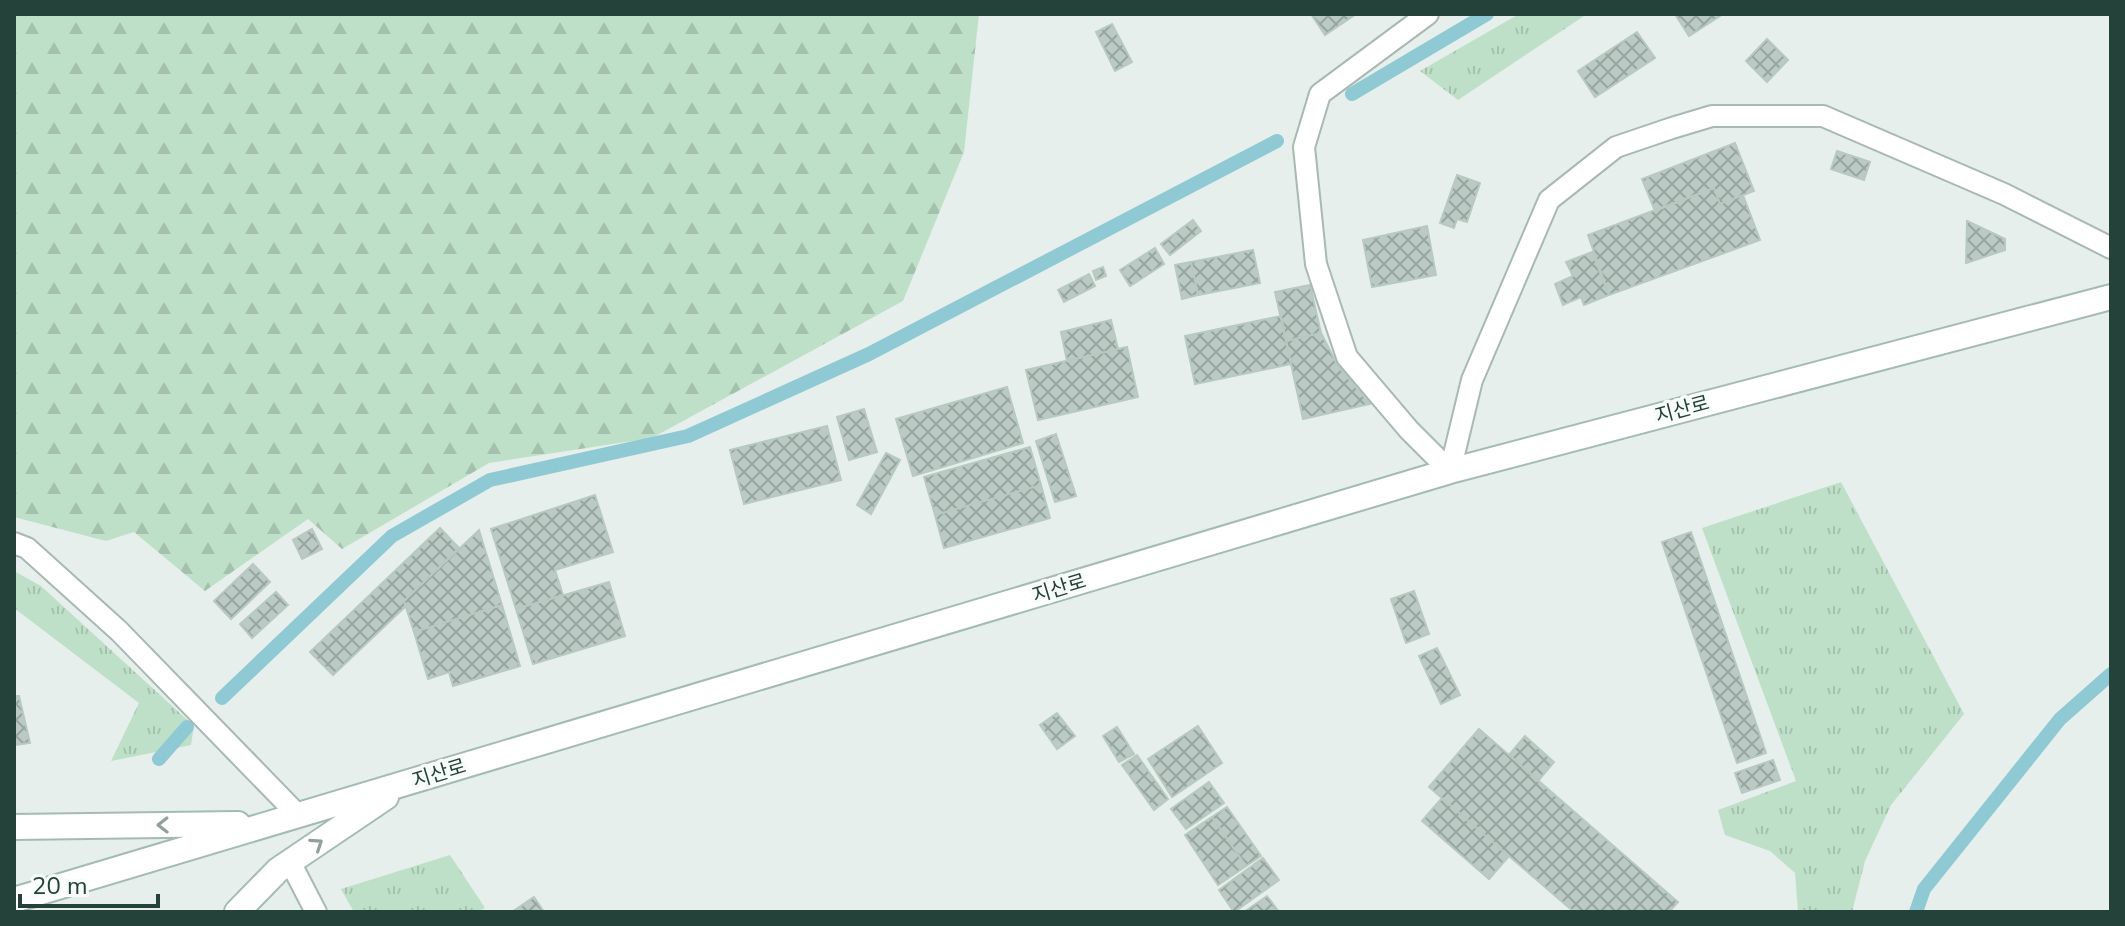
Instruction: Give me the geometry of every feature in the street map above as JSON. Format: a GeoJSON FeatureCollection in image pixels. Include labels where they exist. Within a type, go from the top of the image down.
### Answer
{"type":"FeatureCollection","features":[{"type":"Feature","properties":{"kind":"main road","name":"지산로"},"geometry":{"type":"LineString","coordinates":[[14,900],[1450,471],[2111,297]]}},
{"type":"Feature","properties":{"kind":"main road"},"geometry":{"type":"LineString","coordinates":[[237,912],[278,870],[407,783]]}},
{"type":"Feature","properties":{"kind":"main road"},"geometry":{"type":"LineString","coordinates":[[14,827],[269,824]]}},
{"type":"Feature","properties":{"kind":"lane"},"geometry":{"type":"LineString","coordinates":[[1428,14],[1320,94],[1304,147],[1316,264],[1347,357],[1409,430],[1450,471]]}},
{"type":"Feature","properties":{"kind":"lane"},"geometry":{"type":"LineString","coordinates":[[1450,471],[1472,380],[1549,200],[1616,147],[1672,128],[1712,116],[1823,116],[2004,194],[2111,248]]}},
{"type":"Feature","properties":{"kind":"lane"},"geometry":{"type":"LineString","coordinates":[[14,543],[27,548],[119,631],[298,815]]}},
{"type":"Feature","properties":{"kind":"lane"},"geometry":{"type":"LineString","coordinates":[[290,862],[316,912]]}},
{"type":"Feature","properties":{"kind":"green space"},"geometry":{"type":"Polygon","coordinates":[[[14,14],[979,14],[964,152],[903,301],[652,438],[489,463],[342,549],[308,519],[205,591],[134,532],[106,541],[14,517],[14,14]]]}},
{"type":"Feature","properties":{"kind":"green space"},"geometry":{"type":"Polygon","coordinates":[[[1519,14],[1587,14],[1458,100],[1420,71],[1519,14]]]}},
{"type":"Feature","properties":{"kind":"green space"},"geometry":{"type":"Polygon","coordinates":[[[1841,482],[1964,714],[1891,805],[1865,861],[1852,912],[1798,912],[1795,873],[1770,851],[1725,835],[1718,810],[1796,781],[1702,528],[1841,482]]]}},
{"type":"Feature","properties":{"kind":"green space"},"geometry":{"type":"Polygon","coordinates":[[[14,571],[41,586],[194,726],[191,745],[111,761],[139,703],[14,608],[14,571]]]}},
{"type":"Feature","properties":{"kind":"green space"},"geometry":{"type":"Polygon","coordinates":[[[450,855],[485,908],[477,912],[354,912],[341,889],[450,855]]]}},
{"type":"Feature","properties":{"kind":"building"},"geometry":{"type":"Polygon","coordinates":[[[1311,14],[1356,14],[1325,35],[1311,14]]]}},
{"type":"Feature","properties":{"kind":"building"},"geometry":{"type":"Polygon","coordinates":[[[1675,14],[1723,14],[1689,36],[1675,14]]]}},
{"type":"Feature","properties":{"kind":"building"},"geometry":{"type":"Polygon","coordinates":[[[1112,24],[1132,62],[1115,71],[1096,32],[1112,24]]]}},
{"type":"Feature","properties":{"kind":"building"},"geometry":{"type":"Polygon","coordinates":[[[1637,32],[1655,58],[1595,97],[1578,71],[1637,32]]]}},
{"type":"Feature","properties":{"kind":"building"},"geometry":{"type":"Polygon","coordinates":[[[1767,39],[1788,60],[1767,82],[1746,61],[1767,39]]]}},
{"type":"Feature","properties":{"kind":"building"},"geometry":{"type":"Polygon","coordinates":[[[1735,143],[1754,191],[1720,204],[1714,188],[1655,211],[1642,179],[1735,143]]]}},
{"type":"Feature","properties":{"kind":"building"},"geometry":{"type":"Polygon","coordinates":[[[1837,151],[1870,162],[1864,180],[1831,169],[1837,151]]]}},
{"type":"Feature","properties":{"kind":"building"},"geometry":{"type":"Polygon","coordinates":[[[1457,175],[1480,183],[1467,222],[1457,219],[1454,228],[1440,223],[1457,175]]]}},
{"type":"Feature","properties":{"kind":"building"},"geometry":{"type":"Polygon","coordinates":[[[1714,188],[1720,204],[1743,195],[1760,240],[1609,295],[1588,235],[1714,188]]]}},
{"type":"Feature","properties":{"kind":"building"},"geometry":{"type":"Polygon","coordinates":[[[1193,220],[1201,231],[1170,255],[1161,244],[1193,220]]]}},
{"type":"Feature","properties":{"kind":"building"},"geometry":{"type":"Polygon","coordinates":[[[1967,221],[2005,239],[2005,250],[1966,263],[1967,221]]]}},
{"type":"Feature","properties":{"kind":"building"},"geometry":{"type":"Polygon","coordinates":[[[1427,226],[1436,275],[1372,287],[1363,240],[1427,226]]]}},
{"type":"Feature","properties":{"kind":"building"},"geometry":{"type":"Polygon","coordinates":[[[1155,248],[1164,264],[1130,286],[1120,270],[1155,248]]]}},
{"type":"Feature","properties":{"kind":"building"},"geometry":{"type":"Polygon","coordinates":[[[1253,250],[1260,283],[1198,295],[1191,262],[1253,250]]]}},
{"type":"Feature","properties":{"kind":"building"},"geometry":{"type":"Polygon","coordinates":[[[1592,252],[1609,295],[1584,305],[1581,297],[1563,305],[1555,284],[1573,276],[1566,262],[1592,252]]]}},
{"type":"Feature","properties":{"kind":"building"},"geometry":{"type":"Polygon","coordinates":[[[1191,262],[1198,295],[1182,299],[1175,265],[1191,262]]]}},
{"type":"Feature","properties":{"kind":"building"},"geometry":{"type":"Polygon","coordinates":[[[1103,267],[1106,276],[1096,280],[1093,271],[1103,267]]]}},
{"type":"Feature","properties":{"kind":"building"},"geometry":{"type":"Polygon","coordinates":[[[1089,274],[1095,286],[1064,302],[1058,290],[1089,274]]]}},
{"type":"Feature","properties":{"kind":"building"},"geometry":{"type":"Polygon","coordinates":[[[1310,285],[1321,333],[1286,341],[1275,292],[1310,285]]]}},
{"type":"Feature","properties":{"kind":"building"},"geometry":{"type":"Polygon","coordinates":[[[1281,316],[1291,364],[1195,384],[1185,336],[1281,316]]]}},
{"type":"Feature","properties":{"kind":"building"},"geometry":{"type":"Polygon","coordinates":[[[1111,320],[1118,349],[1067,361],[1061,332],[1111,320]]]}},
{"type":"Feature","properties":{"kind":"building"},"geometry":{"type":"Polygon","coordinates":[[[1321,333],[1338,366],[1370,404],[1303,419],[1286,341],[1321,333]]]}},
{"type":"Feature","properties":{"kind":"building"},"geometry":{"type":"Polygon","coordinates":[[[1127,347],[1138,397],[1038,420],[1026,370],[1127,347]]]}},
{"type":"Feature","properties":{"kind":"building"},"geometry":{"type":"Polygon","coordinates":[[[1007,387],[1023,443],[913,476],[896,419],[1007,387]]]}},
{"type":"Feature","properties":{"kind":"building"},"geometry":{"type":"Polygon","coordinates":[[[864,409],[877,452],[849,460],[837,417],[864,409]]]}},
{"type":"Feature","properties":{"kind":"building"},"geometry":{"type":"Polygon","coordinates":[[[827,426],[841,480],[744,504],[730,450],[827,426]]]}},
{"type":"Feature","properties":{"kind":"building"},"geometry":{"type":"Polygon","coordinates":[[[1056,434],[1076,496],[1055,502],[1036,441],[1056,434]]]}},
{"type":"Feature","properties":{"kind":"building"},"geometry":{"type":"Polygon","coordinates":[[[1030,447],[1041,485],[935,515],[924,477],[1030,447]]]}},
{"type":"Feature","properties":{"kind":"building"},"geometry":{"type":"Polygon","coordinates":[[[886,453],[900,460],[871,514],[857,505],[886,453]]]}},
{"type":"Feature","properties":{"kind":"building"},"geometry":{"type":"Polygon","coordinates":[[[1041,485],[1050,518],[944,548],[935,515],[1041,485]]]}},
{"type":"Feature","properties":{"kind":"building"},"geometry":{"type":"Polygon","coordinates":[[[595,495],[613,552],[555,570],[563,595],[516,609],[491,529],[595,495]]]}},
{"type":"Feature","properties":{"kind":"building"},"geometry":{"type":"Polygon","coordinates":[[[440,528],[459,548],[404,601],[406,606],[333,675],[310,652],[440,528]]]}},
{"type":"Feature","properties":{"kind":"building"},"geometry":{"type":"Polygon","coordinates":[[[312,529],[322,549],[302,559],[293,540],[312,529]]]}},
{"type":"Feature","properties":{"kind":"building"},"geometry":{"type":"Polygon","coordinates":[[[479,530],[502,605],[414,632],[404,601],[479,530]]]}},
{"type":"Feature","properties":{"kind":"building"},"geometry":{"type":"Polygon","coordinates":[[[1691,532],[1766,753],[1737,763],[1662,542],[1691,532]]]}},
{"type":"Feature","properties":{"kind":"building"},"geometry":{"type":"Polygon","coordinates":[[[253,564],[270,582],[231,619],[214,601],[253,564]]]}},
{"type":"Feature","properties":{"kind":"building"},"geometry":{"type":"Polygon","coordinates":[[[609,582],[625,636],[533,664],[516,609],[609,582]]]}},
{"type":"Feature","properties":{"kind":"building"},"geometry":{"type":"Polygon","coordinates":[[[1414,591],[1429,634],[1406,643],[1391,599],[1414,591]]]}},
{"type":"Feature","properties":{"kind":"building"},"geometry":{"type":"Polygon","coordinates":[[[276,592],[288,605],[252,638],[240,624],[276,592]]]}},
{"type":"Feature","properties":{"kind":"building"},"geometry":{"type":"Polygon","coordinates":[[[502,605],[520,666],[453,686],[449,672],[428,679],[414,632],[502,605]]]}},
{"type":"Feature","properties":{"kind":"building"},"geometry":{"type":"Polygon","coordinates":[[[1437,648],[1460,695],[1441,704],[1419,656],[1437,648]]]}},
{"type":"Feature","properties":{"kind":"building"},"geometry":{"type":"Polygon","coordinates":[[[14,696],[19,696],[30,743],[14,745],[14,696]]]}},
{"type":"Feature","properties":{"kind":"building"},"geometry":{"type":"Polygon","coordinates":[[[1057,713],[1075,736],[1057,749],[1040,725],[1057,713]]]}},
{"type":"Feature","properties":{"kind":"building"},"geometry":{"type":"Polygon","coordinates":[[[1198,726],[1222,763],[1172,797],[1148,759],[1198,726]]]}},
{"type":"Feature","properties":{"kind":"building"},"geometry":{"type":"Polygon","coordinates":[[[1117,727],[1134,754],[1119,762],[1103,736],[1117,727]]]}},
{"type":"Feature","properties":{"kind":"building"},"geometry":{"type":"Polygon","coordinates":[[[1479,729],[1678,902],[1669,912],[1574,912],[1429,787],[1479,729]]]}},
{"type":"Feature","properties":{"kind":"building"},"geometry":{"type":"Polygon","coordinates":[[[1525,736],[1554,762],[1538,781],[1509,755],[1525,736]]]}},
{"type":"Feature","properties":{"kind":"building"},"geometry":{"type":"Polygon","coordinates":[[[1137,755],[1168,799],[1154,810],[1122,765],[1137,755]]]}},
{"type":"Feature","properties":{"kind":"building"},"geometry":{"type":"Polygon","coordinates":[[[1773,760],[1780,780],[1742,793],[1735,773],[1773,760]]]}},
{"type":"Feature","properties":{"kind":"building"},"geometry":{"type":"Polygon","coordinates":[[[1209,782],[1224,803],[1186,829],[1171,809],[1209,782]]]}},
{"type":"Feature","properties":{"kind":"building"},"geometry":{"type":"Polygon","coordinates":[[[1442,798],[1509,856],[1489,879],[1422,821],[1442,798]]]}},
{"type":"Feature","properties":{"kind":"building"},"geometry":{"type":"Polygon","coordinates":[[[1227,807],[1261,856],[1246,866],[1212,817],[1227,807]]]}},
{"type":"Feature","properties":{"kind":"building"},"geometry":{"type":"Polygon","coordinates":[[[1212,817],[1246,866],[1218,885],[1185,835],[1212,817]]]}},
{"type":"Feature","properties":{"kind":"building"},"geometry":{"type":"Polygon","coordinates":[[[1263,858],[1279,880],[1234,912],[1219,890],[1263,858]]]}},
{"type":"Feature","properties":{"kind":"building"},"geometry":{"type":"Polygon","coordinates":[[[1267,896],[1279,912],[1244,912],[1267,896]]]}},
{"type":"Feature","properties":{"kind":"building"},"geometry":{"type":"Polygon","coordinates":[[[534,897],[544,912],[512,912],[534,897]]]}},
{"type":"Feature","properties":{"kind":"waterway"},"geometry":{"type":"LineString","coordinates":[[1352,94],[1487,14]]}},
{"type":"Feature","properties":{"kind":"waterway"},"geometry":{"type":"LineString","coordinates":[[222,698],[392,536],[490,480],[688,436],[869,354],[1277,141]]}},
{"type":"Feature","properties":{"kind":"waterway"},"geometry":{"type":"LineString","coordinates":[[1916,912],[1924,889],[2060,719],[2111,674]]}},
{"type":"Feature","properties":{"kind":"waterway"},"geometry":{"type":"LineString","coordinates":[[159,759],[187,727]]}}]}
